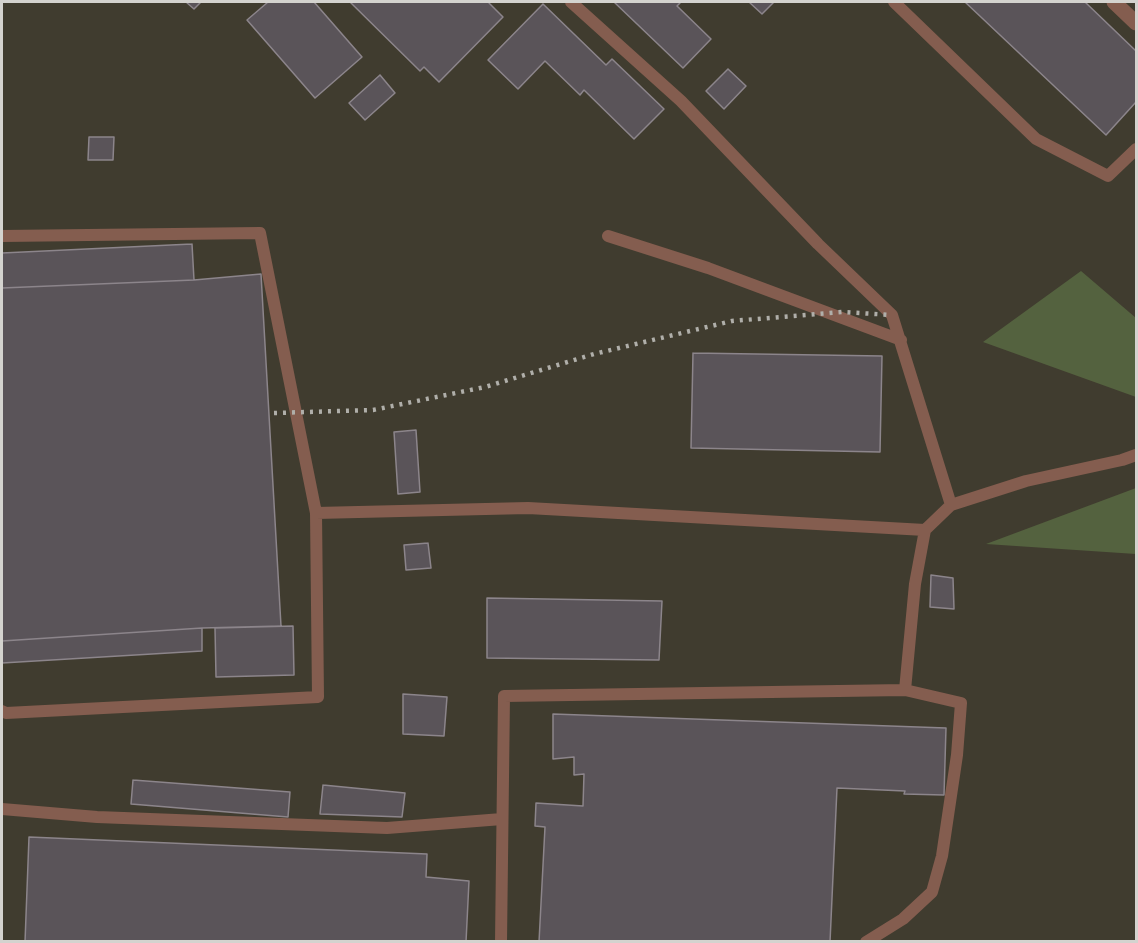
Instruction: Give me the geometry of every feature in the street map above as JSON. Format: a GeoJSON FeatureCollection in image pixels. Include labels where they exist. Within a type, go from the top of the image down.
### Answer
{"type":"FeatureCollection","features":[{"type":"Feature","properties":{"kind":"street"},"geometry":{"type":"LineString","coordinates":[[1114,2],[1137,23]]}},
{"type":"Feature","properties":{"kind":"lane"},"geometry":{"type":"LineString","coordinates":[[571,2],[681,101],[818,244],[892,315],[951,505]]}},
{"type":"Feature","properties":{"kind":"lane"},"geometry":{"type":"LineString","coordinates":[[894,2],[1036,139],[1108,176],[1137,149]]}},
{"type":"Feature","properties":{"kind":"lane"},"geometry":{"type":"LineString","coordinates":[[2,236],[260,233],[316,513],[318,697],[6,713],[2,711]]}},
{"type":"Feature","properties":{"kind":"lane"},"geometry":{"type":"LineString","coordinates":[[608,236],[708,268],[901,340]]}},
{"type":"Feature","properties":{"kind":"lane"},"geometry":{"type":"LineString","coordinates":[[905,690],[915,584],[925,530],[951,505],[1026,481],[1137,455]]}},
{"type":"Feature","properties":{"kind":"lane"},"geometry":{"type":"LineString","coordinates":[[316,513],[528,508],[925,530]]}},
{"type":"Feature","properties":{"kind":"lane"},"geometry":{"type":"LineString","coordinates":[[501,942],[504,696],[905,690],[961,703],[957,755],[942,856],[932,892],[903,919],[866,942]]}},
{"type":"Feature","properties":{"kind":"lane"},"geometry":{"type":"LineString","coordinates":[[2,809],[97,817],[387,828],[502,819]]}},
{"type":"Feature","properties":{"kind":"shaded area"},"geometry":{"type":"Polygon","coordinates":[[[2,2],[1136,2],[1136,941],[2,942],[2,2]]]}},
{"type":"Feature","properties":{"kind":"green space"},"geometry":{"type":"Polygon","coordinates":[[[1081,271],[1136,318],[1136,397],[983,342],[1081,271]]]}},
{"type":"Feature","properties":{"kind":"green space"},"geometry":{"type":"Polygon","coordinates":[[[1136,488],[1136,554],[986,544],[1136,488]]]}},
{"type":"Feature","properties":{"kind":"building"},"geometry":{"type":"Polygon","coordinates":[[[186,2],[201,2],[194,9],[186,2]]]}},
{"type":"Feature","properties":{"kind":"building"},"geometry":{"type":"Polygon","coordinates":[[[268,2],[314,2],[362,57],[315,98],[247,20],[268,2]]]}},
{"type":"Feature","properties":{"kind":"building"},"geometry":{"type":"Polygon","coordinates":[[[350,2],[490,2],[503,17],[439,82],[424,67],[420,71],[350,2]]]}},
{"type":"Feature","properties":{"kind":"building"},"geometry":{"type":"Polygon","coordinates":[[[614,2],[681,2],[677,6],[711,39],[683,68],[614,2]]]}},
{"type":"Feature","properties":{"kind":"building"},"geometry":{"type":"Polygon","coordinates":[[[749,2],[774,2],[762,14],[749,2]]]}},
{"type":"Feature","properties":{"kind":"building"},"geometry":{"type":"Polygon","coordinates":[[[965,2],[1085,2],[1136,51],[1136,102],[1106,135],[965,2]]]}},
{"type":"Feature","properties":{"kind":"building"},"geometry":{"type":"Polygon","coordinates":[[[543,4],[606,65],[612,59],[664,109],[634,139],[584,90],[580,95],[545,61],[518,89],[488,60],[543,4]]]}},
{"type":"Feature","properties":{"kind":"building"},"geometry":{"type":"Polygon","coordinates":[[[728,69],[746,86],[724,109],[706,91],[728,69]]]}},
{"type":"Feature","properties":{"kind":"building"},"geometry":{"type":"Polygon","coordinates":[[[380,75],[395,93],[365,120],[349,103],[380,75]]]}},
{"type":"Feature","properties":{"kind":"building"},"geometry":{"type":"Polygon","coordinates":[[[89,137],[114,137],[113,160],[88,160],[89,137]]]}},
{"type":"Feature","properties":{"kind":"building"},"geometry":{"type":"Polygon","coordinates":[[[192,244],[194,280],[2,288],[2,253],[192,244]]]}},
{"type":"Feature","properties":{"kind":"building"},"geometry":{"type":"Polygon","coordinates":[[[261,274],[281,626],[202,628],[2,641],[2,288],[194,280],[261,274]]]}},
{"type":"Feature","properties":{"kind":"building"},"geometry":{"type":"Polygon","coordinates":[[[693,353],[882,356],[880,452],[691,448],[693,353]]]}},
{"type":"Feature","properties":{"kind":"building"},"geometry":{"type":"Polygon","coordinates":[[[416,430],[420,492],[398,494],[394,432],[416,430]]]}},
{"type":"Feature","properties":{"kind":"building"},"geometry":{"type":"Polygon","coordinates":[[[428,543],[431,568],[406,570],[404,545],[428,543]]]}},
{"type":"Feature","properties":{"kind":"building"},"geometry":{"type":"Polygon","coordinates":[[[931,575],[953,578],[954,609],[930,607],[931,575]]]}},
{"type":"Feature","properties":{"kind":"building"},"geometry":{"type":"Polygon","coordinates":[[[487,598],[662,601],[659,660],[487,658],[487,598]]]}},
{"type":"Feature","properties":{"kind":"building"},"geometry":{"type":"Polygon","coordinates":[[[293,626],[294,675],[216,677],[215,628],[293,626]]]}},
{"type":"Feature","properties":{"kind":"building"},"geometry":{"type":"Polygon","coordinates":[[[202,628],[202,651],[2,663],[2,641],[202,628]]]}},
{"type":"Feature","properties":{"kind":"building"},"geometry":{"type":"Polygon","coordinates":[[[403,694],[447,697],[444,736],[403,734],[403,694]]]}},
{"type":"Feature","properties":{"kind":"building"},"geometry":{"type":"Polygon","coordinates":[[[553,714],[946,728],[944,795],[837,788],[830,942],[539,942],[545,827],[535,826],[536,803],[583,806],[584,774],[574,775],[574,757],[553,759],[553,714]]]}},
{"type":"Feature","properties":{"kind":"building"},"geometry":{"type":"Polygon","coordinates":[[[133,780],[290,792],[288,817],[131,804],[133,780]]]}},
{"type":"Feature","properties":{"kind":"building"},"geometry":{"type":"Polygon","coordinates":[[[323,785],[405,793],[402,817],[320,814],[323,785]]]}},
{"type":"Feature","properties":{"kind":"building"},"geometry":{"type":"Polygon","coordinates":[[[29,837],[427,854],[426,877],[469,881],[466,942],[25,942],[29,837]]]}},
{"type":"Feature","properties":{"kind":"railway"},"geometry":{"type":"LineString","coordinates":[[274,413],[373,410],[485,387],[594,354],[732,321],[842,312],[892,315]]}}]}
